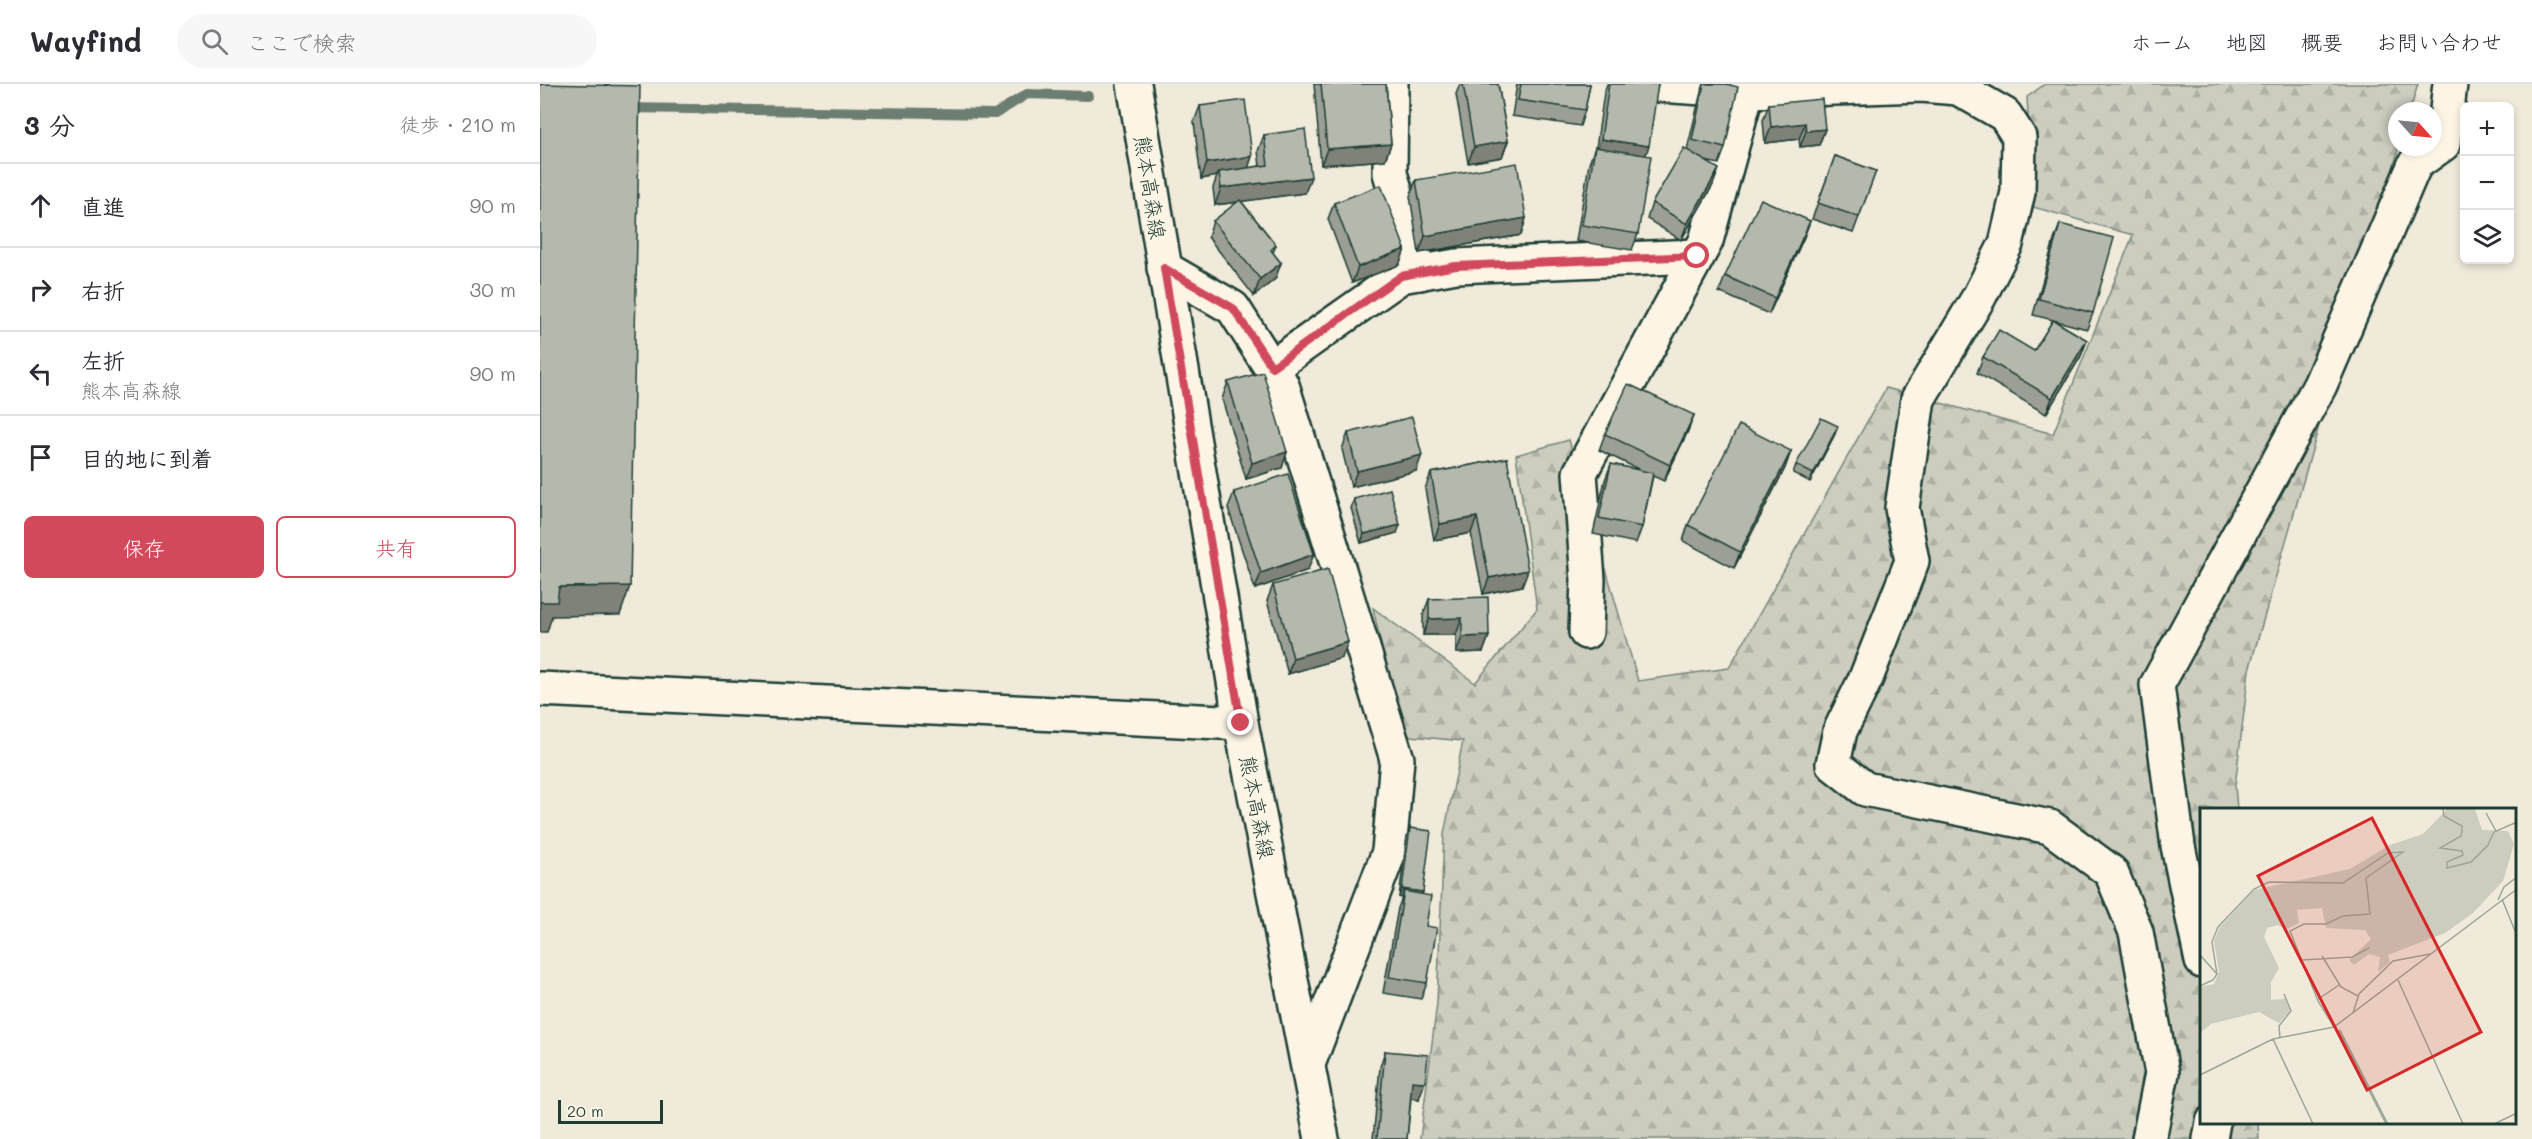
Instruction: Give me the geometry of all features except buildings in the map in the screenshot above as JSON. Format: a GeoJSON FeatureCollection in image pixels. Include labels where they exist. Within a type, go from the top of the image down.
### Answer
{"type":"FeatureCollection","features":[{"type":"Feature","properties":{"kind":"street","name":"熊本高森線"},"geometry":{"type":"LineString","coordinates":[[1134,84],[1241,723],[1322,1139]]}},
{"type":"Feature","properties":{"kind":"street"},"geometry":{"type":"LineString","coordinates":[[1390,84],[1390,173],[1420,273]]}},
{"type":"Feature","properties":{"kind":"street"},"geometry":{"type":"LineString","coordinates":[[1644,84],[1747,91],[1921,85],[1958,88],[2005,115],[2019,137],[2018,192],[2006,244],[1979,297],[1918,399],[1902,508],[1912,561],[1866,678],[1840,731],[1833,764],[1865,789],[2050,827],[2111,872],[2136,932],[2162,1073],[2149,1139]]}},
{"type":"Feature","properties":{"kind":"street"},"geometry":{"type":"LineString","coordinates":[[2200,951],[2178,846],[2157,685],[2320,385],[2415,164],[2443,144],[2450,84]]}},
{"type":"Feature","properties":{"kind":"street"},"geometry":{"type":"LineString","coordinates":[[1586,632],[1588,580],[1580,473],[1706,241],[1747,91]]}},
{"type":"Feature","properties":{"kind":"street"},"geometry":{"type":"LineString","coordinates":[[1272,367],[1401,276],[1456,266],[1697,256]]}},
{"type":"Feature","properties":{"kind":"street"},"geometry":{"type":"LineString","coordinates":[[1164,268],[1233,308],[1282,385],[1397,759],[1389,852],[1308,1064]]}},
{"type":"Feature","properties":{"kind":"street"},"geometry":{"type":"LineString","coordinates":[[540,689],[1241,723]]}},
{"type":"Feature","properties":{"kind":"street"},"geometry":{"type":"LineString","coordinates":[[2210,1139],[2212,1124]]}},
{"type":"Feature","properties":{"kind":"green space"},"geometry":{"type":"Polygon","coordinates":[[[2045,84],[2418,84],[2413,102],[2388,102],[2388,156],[2396,156],[2249,670],[2235,786],[2237,808],[2200,808],[2200,1124],[2258,1124],[2259,1139],[1420,1139],[1437,1003],[1444,834],[1463,741],[1401,735],[1373,608],[1475,683],[1537,609],[1516,455],[1569,440],[1638,681],[1729,668],[1886,388],[2053,434],[2133,235],[2033,207],[2027,97],[2045,84]]]}},
{"type":"Feature","properties":{"kind":"waterway"},"geometry":{"type":"LineString","coordinates":[[627,108],[995,114],[1027,94],[1088,96]]}},
{"type":"Feature","properties":{"kind":"route"},"geometry":{"type":"LineString","coordinates":[[1241,723],[1164,268],[1233,308],[1272,367],[1401,276],[1456,266],[1697,256]]}}]}
